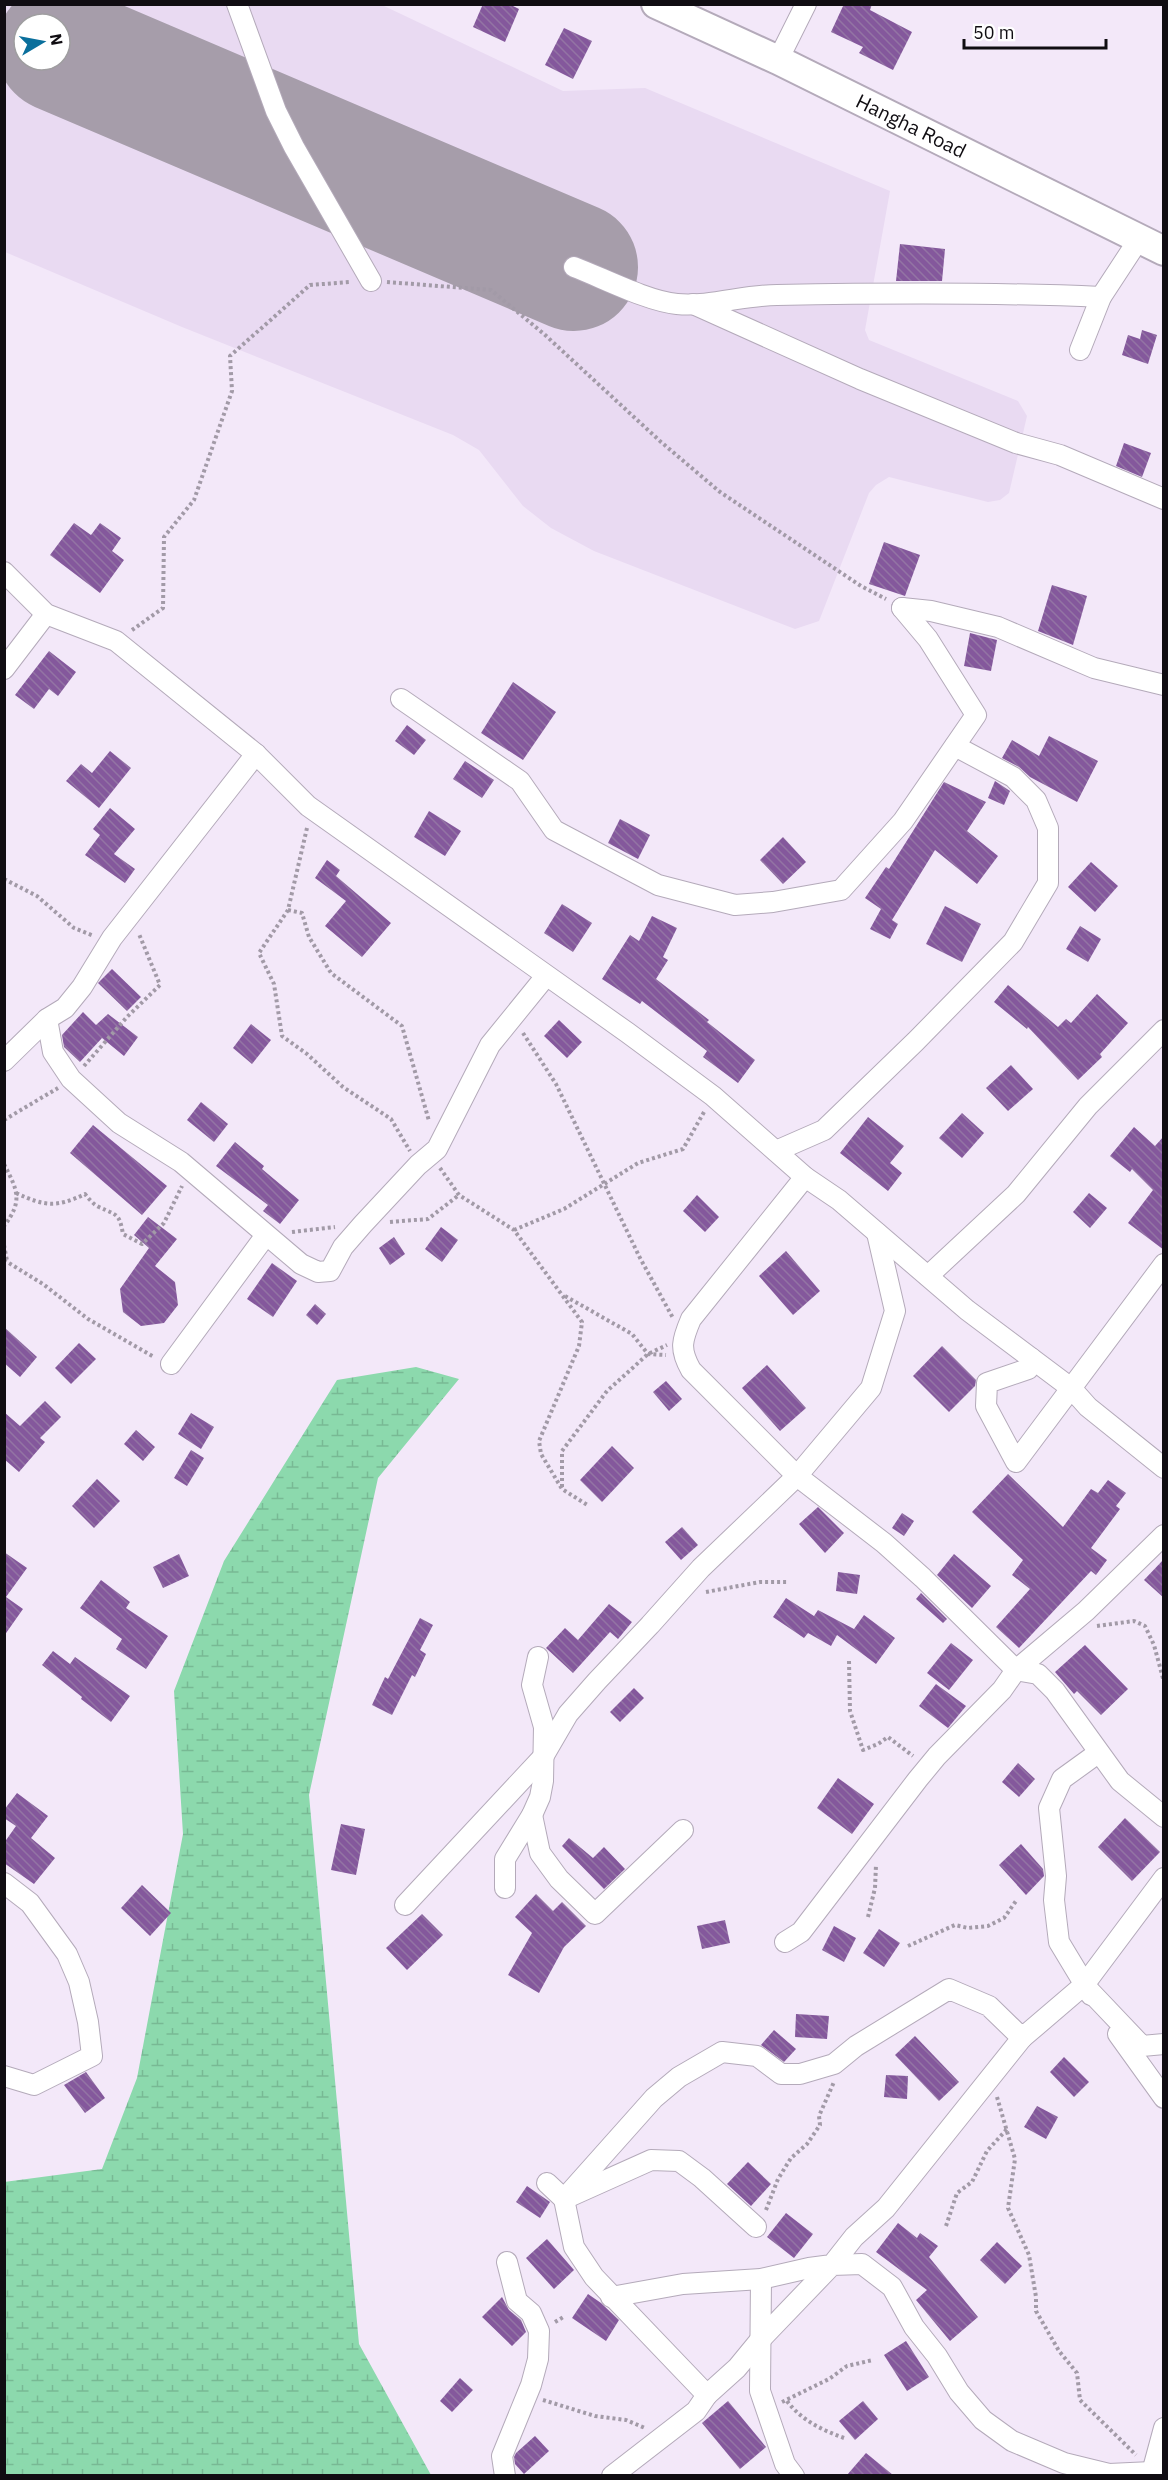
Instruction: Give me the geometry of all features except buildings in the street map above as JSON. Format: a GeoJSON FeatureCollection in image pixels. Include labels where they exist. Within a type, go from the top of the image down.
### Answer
{"type":"FeatureCollection","features":[{"type":"Feature","properties":{"kind":"highway","name":"Hangha Road"},"geometry":{"type":"LineString","coordinates":[[656,4],[778,60],[1151,245]]}},
{"type":"Feature","properties":{"kind":"street"},"geometry":{"type":"LineString","coordinates":[[237,4],[276,111],[294,147],[371,281]]}},
{"type":"Feature","properties":{"kind":"street"},"geometry":{"type":"LineString","coordinates":[[778,60],[806,4]]}},
{"type":"Feature","properties":{"kind":"street"},"geometry":{"type":"LineString","coordinates":[[1080,350],[1101,297],[1151,245]]}},
{"type":"Feature","properties":{"kind":"street"},"geometry":{"type":"LineString","coordinates":[[574,267],[675,304],[693,304],[755,295],[1010,293],[1101,297]]}},
{"type":"Feature","properties":{"kind":"street"},"geometry":{"type":"LineString","coordinates":[[693,304],[860,379],[1016,443],[1060,455],[1164,499]]}},
{"type":"Feature","properties":{"kind":"street"},"geometry":{"type":"LineString","coordinates":[[4,572],[46,614],[116,641],[256,754],[308,806],[628,1033],[712,1096],[805,1177],[839,1200],[968,1310],[1071,1388],[1088,1407],[1164,1468]]}},
{"type":"Feature","properties":{"kind":"street"},"geometry":{"type":"LineString","coordinates":[[902,608],[931,611],[998,627],[1094,668],[1164,685]]}},
{"type":"Feature","properties":{"kind":"street"},"geometry":{"type":"LineString","coordinates":[[401,699],[520,781],[554,830],[658,885],[735,905],[773,902],[841,890],[903,821],[976,715],[928,639],[902,608]]}},
{"type":"Feature","properties":{"kind":"street"},"geometry":{"type":"LineString","coordinates":[[4,669],[46,614]]}},
{"type":"Feature","properties":{"kind":"street"},"geometry":{"type":"LineString","coordinates":[[776,1151],[824,1131],[916,1041],[1013,942],[1048,883],[1048,828],[1036,800],[1013,777],[955,746]]}},
{"type":"Feature","properties":{"kind":"street"},"geometry":{"type":"LineString","coordinates":[[4,1061],[47,1019],[65,1008],[82,987],[112,938],[256,754]]}},
{"type":"Feature","properties":{"kind":"street"},"geometry":{"type":"LineString","coordinates":[[47,1019],[53,1052],[71,1079],[119,1123],[181,1162],[301,1264],[318,1272],[330,1271],[343,1247],[418,1165],[437,1149],[490,1045],[546,976]]}},
{"type":"Feature","properties":{"kind":"street"},"geometry":{"type":"LineString","coordinates":[[928,1276],[1016,1194],[1088,1106],[1164,1030]]}},
{"type":"Feature","properties":{"kind":"street"},"geometry":{"type":"LineString","coordinates":[[805,1177],[691,1319],[683,1346],[692,1370],[797,1476],[908,1564],[1016,1670],[1038,1674],[1055,1691],[1120,1781],[1164,1817]]}},
{"type":"Feature","properties":{"kind":"street"},"geometry":{"type":"LineString","coordinates":[[405,1905],[543,1757],[568,1714],[701,1568],[797,1476],[871,1388],[895,1311],[877,1233]]}},
{"type":"Feature","properties":{"kind":"street"},"geometry":{"type":"LineString","coordinates":[[171,1364],[266,1235]]}},
{"type":"Feature","properties":{"kind":"street"},"geometry":{"type":"LineString","coordinates":[[1031,1358],[1028,1369],[987,1383],[986,1406],[1016,1462],[1164,1264]]}},
{"type":"Feature","properties":{"kind":"street"},"geometry":{"type":"LineString","coordinates":[[785,1941],[801,1932],[927,1769],[1002,1690],[1016,1670],[1064,1629],[1164,1535]]}},
{"type":"Feature","properties":{"kind":"street"},"geometry":{"type":"LineString","coordinates":[[505,1888],[505,1859],[532,1815],[540,1797],[543,1781],[544,1726],[532,1685],[538,1657]]}},
{"type":"Feature","properties":{"kind":"street"},"geometry":{"type":"LineString","coordinates":[[1098,1753],[1062,1779],[1049,1808],[1056,1876],[1054,1900],[1059,1942],[1078,1969],[1084,1984],[1164,2098]]}},
{"type":"Feature","properties":{"kind":"street"},"geometry":{"type":"LineString","coordinates":[[532,1815],[540,1853],[559,1879],[595,1914],[683,1830]]}},
{"type":"Feature","properties":{"kind":"street"},"geometry":{"type":"LineString","coordinates":[[612,2475],[696,2411],[707,2396],[737,2368],[760,2340],[832,2265],[854,2237],[886,2208],[1022,2038],[1084,1984],[1164,1878]]}},
{"type":"Feature","properties":{"kind":"street"},"geometry":{"type":"LineString","coordinates":[[4,1883],[30,1903],[67,1954],[79,1982],[88,2022],[92,2056],[34,2085],[4,2076]]}},
{"type":"Feature","properties":{"kind":"street"},"geometry":{"type":"LineString","coordinates":[[1084,1984],[1142,2046],[1164,2044]]}},
{"type":"Feature","properties":{"kind":"street"},"geometry":{"type":"LineString","coordinates":[[564,2199],[654,2098],[679,2077],[722,2052],[757,2056],[781,2074],[800,2074],[834,2064],[856,2046],[949,1989],[989,2006],[1022,2038]]}},
{"type":"Feature","properties":{"kind":"street"},"geometry":{"type":"LineString","coordinates":[[564,2199],[651,2160],[679,2161],[756,2228]]}},
{"type":"Feature","properties":{"kind":"street"},"geometry":{"type":"LineString","coordinates":[[547,2183],[564,2199],[574,2247],[594,2277],[707,2396]]}},
{"type":"Feature","properties":{"kind":"street"},"geometry":{"type":"LineString","coordinates":[[504,2475],[502,2456],[528,2396],[538,2359],[539,2331],[531,2313],[517,2301],[507,2262]]}},
{"type":"Feature","properties":{"kind":"street"},"geometry":{"type":"LineString","coordinates":[[612,2296],[683,2284],[761,2279],[809,2268],[862,2264],[892,2287],[914,2327],[937,2356],[959,2392],[983,2420],[1012,2441],[1041,2454],[1108,2474],[1151,2474],[1164,2428]]}},
{"type":"Feature","properties":{"kind":"street"},"geometry":{"type":"LineString","coordinates":[[761,2279],[760,2391],[785,2464],[794,2475]]}},
{"type":"Feature","properties":{"kind":"path"},"geometry":{"type":"LineString","coordinates":[[116,641],[163,608],[164,537],[194,500],[232,391],[230,356],[310,285],[371,281],[490,290],[544,334],[661,442],[720,492],[861,586],[902,608]]}},
{"type":"Feature","properties":{"kind":"path"},"geometry":{"type":"LineString","coordinates":[[308,806],[306,838],[288,910],[259,953],[274,984],[282,1036],[343,1087],[391,1119],[418,1165]]}},
{"type":"Feature","properties":{"kind":"path"},"geometry":{"type":"LineString","coordinates":[[4,879],[37,896],[74,928],[98,938],[112,938]]}},
{"type":"Feature","properties":{"kind":"path"},"geometry":{"type":"LineString","coordinates":[[288,910],[302,913],[309,938],[331,973],[402,1026],[437,1149],[436,1163],[459,1196],[514,1230],[582,1322],[579,1346],[539,1441],[541,1454],[562,1489],[589,1506]]}},
{"type":"Feature","properties":{"kind":"path"},"geometry":{"type":"LineString","coordinates":[[4,1120],[71,1079],[127,1017],[160,985],[135,925],[129,917]]}},
{"type":"Feature","properties":{"kind":"path"},"geometry":{"type":"LineString","coordinates":[[513,1017],[556,1084],[683,1346]]}},
{"type":"Feature","properties":{"kind":"path"},"geometry":{"type":"LineString","coordinates":[[514,1230],[564,1209],[638,1163],[682,1149],[712,1096]]}},
{"type":"Feature","properties":{"kind":"path"},"geometry":{"type":"LineString","coordinates":[[4,1164],[18,1201],[15,1212],[4,1226]]}},
{"type":"Feature","properties":{"kind":"path"},"geometry":{"type":"LineString","coordinates":[[4,1245],[6,1261],[43,1284],[88,1319],[160,1362],[171,1364]]}},
{"type":"Feature","properties":{"kind":"path"},"geometry":{"type":"LineString","coordinates":[[564,1296],[632,1334],[648,1354]]}},
{"type":"Feature","properties":{"kind":"path"},"geometry":{"type":"LineString","coordinates":[[562,1489],[562,1451],[607,1391],[648,1354],[683,1346]]}},
{"type":"Feature","properties":{"kind":"path"},"geometry":{"type":"LineString","coordinates":[[648,1354],[683,1346]]}},
{"type":"Feature","properties":{"kind":"path"},"geometry":{"type":"LineString","coordinates":[[678,1594],[695,1594],[760,1582],[787,1582]]}},
{"type":"Feature","properties":{"kind":"path"},"geometry":{"type":"LineString","coordinates":[[1064,1629],[1081,1630],[1112,1622],[1134,1621],[1145,1626],[1154,1645],[1164,1682]]}},
{"type":"Feature","properties":{"kind":"path"},"geometry":{"type":"LineString","coordinates":[[849,1661],[850,1711],[863,1750],[888,1737],[906,1749],[927,1769]]}},
{"type":"Feature","properties":{"kind":"path"},"geometry":{"type":"LineString","coordinates":[[868,1917],[875,1888],[876,1834]]}},
{"type":"Feature","properties":{"kind":"path"},"geometry":{"type":"LineString","coordinates":[[908,1946],[955,1925],[968,1928],[988,1926],[1004,1918],[1016,1901]]}},
{"type":"Feature","properties":{"kind":"path"},"geometry":{"type":"LineString","coordinates":[[756,2228],[786,2165],[807,2144],[820,2125],[819,2116],[834,2084],[834,2064]]}},
{"type":"Feature","properties":{"kind":"path"},"geometry":{"type":"LineString","coordinates":[[990,2079],[1000,2104],[1015,2159],[1008,2208],[1029,2255],[1036,2310],[1059,2351],[1077,2373],[1080,2400],[1096,2413],[1151,2474]]}},
{"type":"Feature","properties":{"kind":"path"},"geometry":{"type":"LineString","coordinates":[[946,2226],[957,2193],[972,2182],[987,2151],[1007,2128]]}},
{"type":"Feature","properties":{"kind":"path"},"geometry":{"type":"LineString","coordinates":[[765,2409],[787,2401],[846,2366],[873,2360]]}},
{"type":"Feature","properties":{"kind":"path"},"geometry":{"type":"LineString","coordinates":[[528,2396],[595,2416],[626,2420],[661,2438]]}},
{"type":"Feature","properties":{"kind":"path"},"geometry":{"type":"LineString","coordinates":[[787,2401],[795,2412],[808,2422],[844,2438]]}},
{"type":"Feature","properties":{"kind":"shaded area"},"geometry":{"type":"Polygon","coordinates":[[[5,5],[382,5],[563,91],[645,88],[890,191],[865,330],[869,340],[1018,401],[1027,416],[1009,493],[1000,500],[988,502],[889,477],[876,485],[869,493],[819,621],[795,629],[594,551],[551,528],[523,506],[479,450],[453,435],[182,327],[5,252],[5,5]]]}},
{"type":"Feature","properties":{"kind":"green space"},"geometry":{"type":"Polygon","coordinates":[[[416,1367],[459,1379],[378,1478],[309,1795],[359,2344],[431,2475],[5,2475],[4,2182],[102,2169],[137,2078],[183,1834],[174,1691],[224,1561],[337,1380],[416,1367]]]}},
{"type":"Feature","properties":{"kind":"runway"},"geometry":{"type":"LineString","coordinates":[[72,53],[574,267]]}}]}
